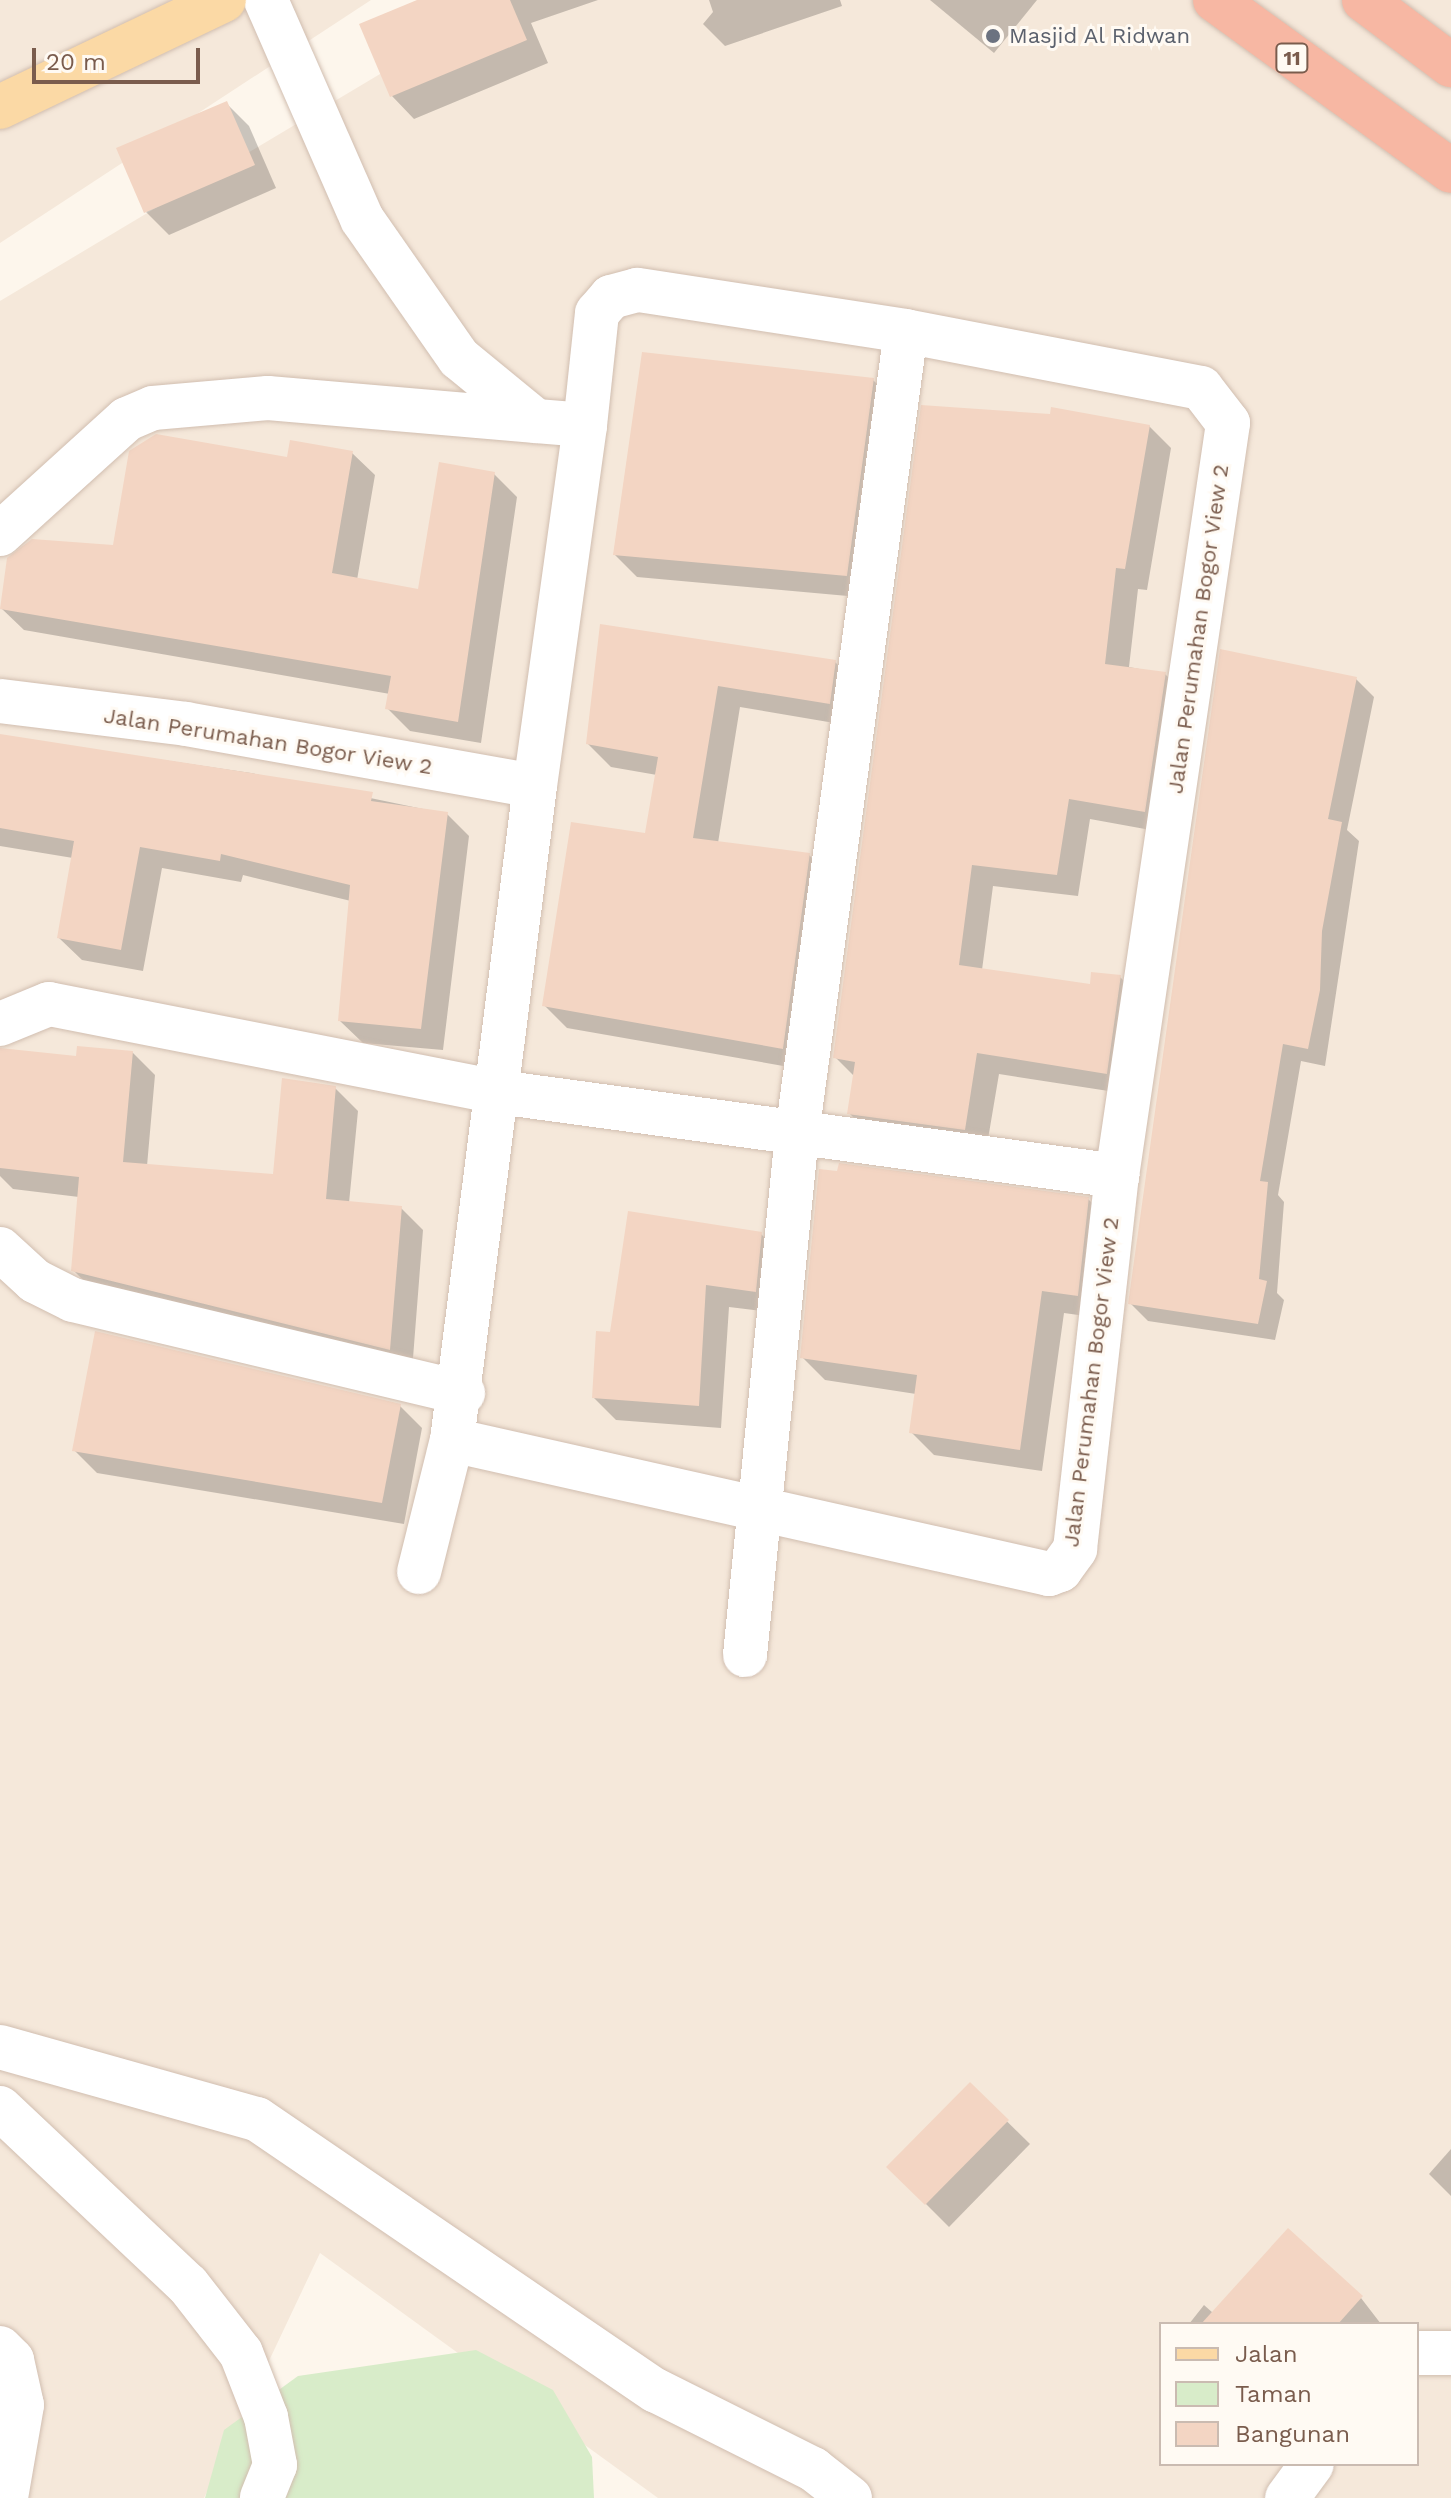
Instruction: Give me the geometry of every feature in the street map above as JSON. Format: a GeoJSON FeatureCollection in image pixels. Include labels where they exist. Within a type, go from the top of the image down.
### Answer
{"type":"FeatureCollection","features":[{"type":"Feature","properties":{"kind":"highway","name":"11"},"geometry":{"type":"LineString","coordinates":[[1215,0],[1451,171]]}},
{"type":"Feature","properties":{"kind":"highway"},"geometry":{"type":"LineString","coordinates":[[1364,0],[1447,62]]}},
{"type":"Feature","properties":{"kind":"main road"},"geometry":{"type":"LineString","coordinates":[[0,107],[224,0]]}},
{"type":"Feature","properties":{"kind":"street"},"geometry":{"type":"LineString","coordinates":[[266,0],[362,219],[459,358],[536,421]]}},
{"type":"Feature","properties":{"kind":"street","name":"Jalan Perumahan Bogor View 2"},"geometry":{"type":"LineString","coordinates":[[637,290],[906,331],[1201,388],[1228,423],[1117,1176],[1075,1549],[1060,1570],[1049,1574],[765,1507],[452,1440],[463,1393],[491,1091],[585,425],[597,313],[611,297],[637,290]]}},
{"type":"Feature","properties":{"kind":"street"},"geometry":{"type":"LineString","coordinates":[[745,1655],[765,1507],[797,1134],[906,331]]}},
{"type":"Feature","properties":{"kind":"street"},"geometry":{"type":"LineString","coordinates":[[0,534],[127,419],[153,408],[268,398],[585,425]]}},
{"type":"Feature","properties":{"kind":"street","name":"Jalan Perumahan Bogor View 2"},"geometry":{"type":"LineString","coordinates":[[0,701],[186,724],[535,786]]}},
{"type":"Feature","properties":{"kind":"street"},"geometry":{"type":"LineString","coordinates":[[0,1024],[49,1004],[74,1007],[491,1091],[1117,1176]]}},
{"type":"Feature","properties":{"kind":"street"},"geometry":{"type":"LineString","coordinates":[[0,1249],[35,1281],[73,1300],[463,1393]]}},
{"type":"Feature","properties":{"kind":"street"},"geometry":{"type":"LineString","coordinates":[[419,1572],[452,1440]]}},
{"type":"Feature","properties":{"kind":"street"},"geometry":{"type":"LineString","coordinates":[[0,2047],[257,2119],[655,2390],[813,2469],[850,2498]]}},
{"type":"Feature","properties":{"kind":"street"},"geometry":{"type":"LineString","coordinates":[[0,2108],[188,2285],[241,2353],[266,2417],[275,2465],[262,2498]]}},
{"type":"Feature","properties":{"kind":"street"},"geometry":{"type":"LineString","coordinates":[[0,2348],[12,2360],[22,2405],[6,2498]]}},
{"type":"Feature","properties":{"kind":"street"},"geometry":{"type":"LineString","coordinates":[[1419,2353],[1451,2353]]}},
{"type":"Feature","properties":{"kind":"street"},"geometry":{"type":"LineString","coordinates":[[1287,2498],[1311,2466]]}},
{"type":"Feature","properties":{"kind":"shaded area"},"geometry":{"type":"Polygon","coordinates":[[[0,0],[371,0],[0,243],[0,0]]]}},
{"type":"Feature","properties":{"kind":"shaded area"},"geometry":{"type":"Polygon","coordinates":[[[504,0],[1451,0],[1451,2498],[658,2498],[320,2253],[204,2498],[0,2498],[0,301],[504,0]]]}},
{"type":"Feature","properties":{"kind":"green space"},"geometry":{"type":"Polygon","coordinates":[[[476,2350],[553,2390],[592,2457],[594,2498],[205,2498],[224,2430],[298,2376],[476,2350]]]}},
{"type":"Feature","properties":{"kind":"building"},"geometry":{"type":"Polygon","coordinates":[[[417,0],[510,0],[527,40],[390,97],[359,24],[417,0]]]}},
{"type":"Feature","properties":{"kind":"building"},"geometry":{"type":"Polygon","coordinates":[[[227,101],[255,165],[144,213],[116,148],[227,101]]]}},
{"type":"Feature","properties":{"kind":"building"},"geometry":{"type":"Polygon","coordinates":[[[642,352],[874,378],[847,576],[613,555],[642,352]]]}},
{"type":"Feature","properties":{"kind":"building"},"geometry":{"type":"Polygon","coordinates":[[[921,405],[1050,414],[1051,407],[1150,425],[1125,569],[1116,568],[1105,664],[1166,672],[1145,812],[1069,799],[1057,875],[972,865],[959,965],[1090,984],[1091,972],[1121,975],[1107,1074],[977,1053],[965,1130],[847,1114],[855,1062],[833,1058],[921,405]]]}},
{"type":"Feature","properties":{"kind":"building"},"geometry":{"type":"Polygon","coordinates":[[[156,434],[287,457],[290,440],[353,451],[332,573],[418,589],[439,462],[495,472],[458,722],[385,709],[391,676],[0,609],[7,558],[32,539],[113,545],[129,451],[156,434]]]}},
{"type":"Feature","properties":{"kind":"building"},"geometry":{"type":"Polygon","coordinates":[[[600,624],[836,660],[830,704],[718,686],[693,838],[810,853],[783,1049],[542,1006],[571,822],[645,833],[658,757],[586,744],[600,624]]]}},
{"type":"Feature","properties":{"kind":"building"},"geometry":{"type":"Polygon","coordinates":[[[1220,649],[1357,677],[1328,819],[1342,822],[1322,931],[1320,990],[1308,1049],[1283,1044],[1260,1181],[1268,1182],[1259,1279],[1267,1281],[1258,1324],[1128,1304],[1220,649]]]}},
{"type":"Feature","properties":{"kind":"building"},"geometry":{"type":"Polygon","coordinates":[[[0,734],[373,792],[371,801],[448,812],[421,1029],[338,1021],[350,885],[221,854],[220,861],[140,847],[121,950],[57,938],[74,841],[0,828],[0,734]]]}},
{"type":"Feature","properties":{"kind":"building"},"geometry":{"type":"Polygon","coordinates":[[[77,1046],[133,1051],[123,1162],[273,1174],[282,1078],[336,1086],[326,1199],[402,1206],[390,1350],[71,1271],[79,1177],[0,1168],[0,1048],[76,1056],[77,1046]]]}},
{"type":"Feature","properties":{"kind":"building"},"geometry":{"type":"Polygon","coordinates":[[[839,1163],[1089,1197],[1078,1296],[1042,1291],[1020,1450],[909,1433],[917,1375],[800,1358],[819,1169],[837,1171],[839,1163]]]}},
{"type":"Feature","properties":{"kind":"building"},"geometry":{"type":"Polygon","coordinates":[[[628,1211],[762,1232],[756,1292],[706,1285],[699,1406],[592,1398],[596,1331],[610,1332],[628,1211]]]}},
{"type":"Feature","properties":{"kind":"building"},"geometry":{"type":"Polygon","coordinates":[[[95,1331],[401,1404],[382,1503],[72,1451],[95,1331]]]}},
{"type":"Feature","properties":{"kind":"building"},"geometry":{"type":"Polygon","coordinates":[[[970,2082],[1009,2120],[925,2205],[886,2167],[970,2082]]]}},
{"type":"Feature","properties":{"kind":"building"},"geometry":{"type":"Polygon","coordinates":[[[1288,2228],[1363,2296],[1340,2322],[1203,2322],[1288,2228]]]}},
{"type":"Feature","properties":{"kind":"place","name":"Masjid Al Ridwan"},"geometry":{"type":"Point","coordinates":[993,36]}}]}
